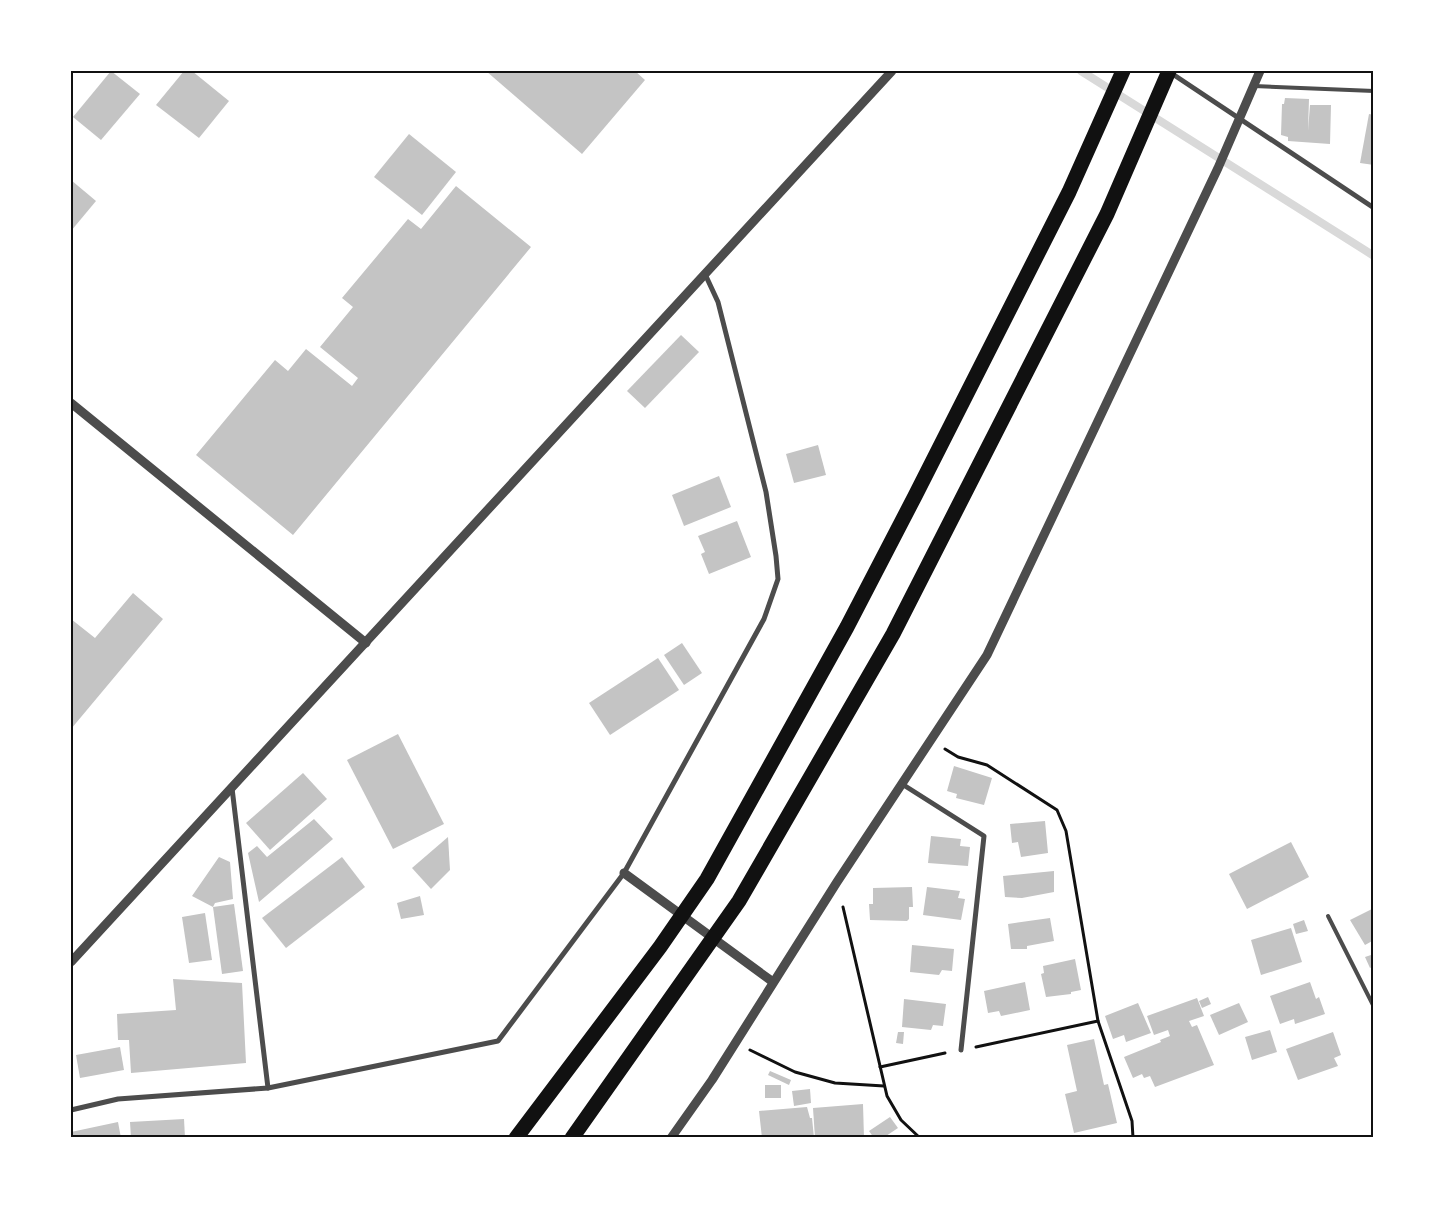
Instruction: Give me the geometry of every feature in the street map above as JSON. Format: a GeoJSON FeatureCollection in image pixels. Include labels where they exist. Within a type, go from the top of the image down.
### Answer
{"type":"FeatureCollection","features":[{"type":"Feature","properties":{"kind":"highway"},"geometry":{"type":"LineString","coordinates":[[516,1138],[660,947],[707,879],[852,618],[1069,192],[1123,71]]}},
{"type":"Feature","properties":{"kind":"highway"},"geometry":{"type":"LineString","coordinates":[[572,1138],[691,972],[739,901],[893,634],[1107,214],[1169,71]]}},
{"type":"Feature","properties":{"kind":"street"},"geometry":{"type":"LineString","coordinates":[[71,962],[892,71]]}},
{"type":"Feature","properties":{"kind":"street"},"geometry":{"type":"LineString","coordinates":[[1169,71],[1374,208]]}},
{"type":"Feature","properties":{"kind":"street"},"geometry":{"type":"LineString","coordinates":[[671,1138],[736,1043],[773,982],[816,919],[837,882],[987,655],[1241,120],[1260,71]]}},
{"type":"Feature","properties":{"kind":"street"},"geometry":{"type":"LineString","coordinates":[[71,1110],[118,1099],[268,1088],[498,1041],[624,873],[764,619],[778,579],[766,492],[718,302],[704,274]]}},
{"type":"Feature","properties":{"kind":"street"},"geometry":{"type":"LineString","coordinates":[[71,403],[366,643]]}},
{"type":"Feature","properties":{"kind":"street"},"geometry":{"type":"LineString","coordinates":[[902,784],[984,836],[961,1050]]}},
{"type":"Feature","properties":{"kind":"street"},"geometry":{"type":"LineString","coordinates":[[232,788],[268,1088]]}},
{"type":"Feature","properties":{"kind":"street"},"geometry":{"type":"LineString","coordinates":[[624,873],[773,982]]}},
{"type":"Feature","properties":{"kind":"lane"},"geometry":{"type":"LineString","coordinates":[[1254,86],[1374,91]]}},
{"type":"Feature","properties":{"kind":"lane"},"geometry":{"type":"LineString","coordinates":[[1328,916],[1374,1007]]}},
{"type":"Feature","properties":{"kind":"path"},"geometry":{"type":"LineString","coordinates":[[930,740],[958,757],[987,765],[1057,810],[1066,831],[1098,1021],[1132,1121],[1133,1138]]}},
{"type":"Feature","properties":{"kind":"path"},"geometry":{"type":"LineString","coordinates":[[837,882],[887,1096],[901,1120],[920,1138]]}},
{"type":"Feature","properties":{"kind":"path"},"geometry":{"type":"LineString","coordinates":[[880,1067],[1098,1021]]}},
{"type":"Feature","properties":{"kind":"path"},"geometry":{"type":"LineString","coordinates":[[736,1043],[795,1072],[834,1083],[884,1086]]}},
{"type":"Feature","properties":{"kind":"building"},"geometry":{"type":"Polygon","coordinates":[[[111,71],[140,94],[101,140],[73,117],[111,71]]]}},
{"type":"Feature","properties":{"kind":"building"},"geometry":{"type":"Polygon","coordinates":[[[184,71],[192,71],[229,101],[199,138],[156,105],[184,71]]]}},
{"type":"Feature","properties":{"kind":"building"},"geometry":{"type":"Polygon","coordinates":[[[486,71],[635,71],[645,80],[582,154],[486,71]]]}},
{"type":"Feature","properties":{"kind":"building"},"geometry":{"type":"Polygon","coordinates":[[[1285,98],[1309,99],[1308,131],[1310,105],[1331,105],[1330,144],[1288,141],[1288,137],[1281,135],[1282,104],[1284,104],[1285,98]]]}},
{"type":"Feature","properties":{"kind":"building"},"geometry":{"type":"Polygon","coordinates":[[[1369,114],[1374,115],[1374,165],[1360,163],[1369,114]]]}},
{"type":"Feature","properties":{"kind":"building"},"geometry":{"type":"Polygon","coordinates":[[[409,134],[456,172],[422,215],[374,177],[409,134]]]}},
{"type":"Feature","properties":{"kind":"building"},"geometry":{"type":"Polygon","coordinates":[[[71,180],[96,201],[71,231],[71,180]]]}},
{"type":"Feature","properties":{"kind":"building"},"geometry":{"type":"Polygon","coordinates":[[[456,186],[531,247],[293,535],[196,455],[275,360],[288,371],[306,349],[352,386],[358,378],[320,347],[353,307],[342,298],[408,219],[421,229],[456,186]]]}},
{"type":"Feature","properties":{"kind":"building"},"geometry":{"type":"Polygon","coordinates":[[[681,335],[699,352],[645,408],[627,391],[681,335]]]}},
{"type":"Feature","properties":{"kind":"building"},"geometry":{"type":"Polygon","coordinates":[[[818,445],[826,475],[794,483],[786,454],[818,445]]]}},
{"type":"Feature","properties":{"kind":"building"},"geometry":{"type":"Polygon","coordinates":[[[719,476],[731,507],[684,526],[672,495],[719,476]]]}},
{"type":"Feature","properties":{"kind":"building"},"geometry":{"type":"Polygon","coordinates":[[[737,521],[751,557],[709,574],[701,554],[705,552],[698,536],[737,521]]]}},
{"type":"Feature","properties":{"kind":"building"},"geometry":{"type":"Polygon","coordinates":[[[133,593],[163,619],[71,729],[71,619],[95,638],[133,593]]]}},
{"type":"Feature","properties":{"kind":"building"},"geometry":{"type":"Polygon","coordinates":[[[682,643],[702,673],[684,685],[664,655],[682,643]]]}},
{"type":"Feature","properties":{"kind":"building"},"geometry":{"type":"Polygon","coordinates":[[[658,658],[679,690],[610,735],[589,703],[658,658]]]}},
{"type":"Feature","properties":{"kind":"building"},"geometry":{"type":"Polygon","coordinates":[[[398,734],[444,824],[393,849],[347,760],[398,734]]]}},
{"type":"Feature","properties":{"kind":"building"},"geometry":{"type":"Polygon","coordinates":[[[954,766],[992,778],[984,805],[956,798],[957,794],[947,791],[954,766]]]}},
{"type":"Feature","properties":{"kind":"building"},"geometry":{"type":"Polygon","coordinates":[[[303,773],[327,799],[270,850],[246,823],[303,773]]]}},
{"type":"Feature","properties":{"kind":"building"},"geometry":{"type":"Polygon","coordinates":[[[314,819],[333,839],[259,902],[248,853],[257,846],[267,857],[314,819]]]}},
{"type":"Feature","properties":{"kind":"building"},"geometry":{"type":"Polygon","coordinates":[[[1045,821],[1048,853],[1021,857],[1018,842],[1012,843],[1010,824],[1045,821]]]}},
{"type":"Feature","properties":{"kind":"building"},"geometry":{"type":"Polygon","coordinates":[[[931,836],[961,839],[960,846],[970,847],[968,866],[928,863],[931,836]]]}},
{"type":"Feature","properties":{"kind":"building"},"geometry":{"type":"Polygon","coordinates":[[[448,837],[450,870],[431,889],[412,868],[448,837]]]}},
{"type":"Feature","properties":{"kind":"building"},"geometry":{"type":"Polygon","coordinates":[[[1291,842],[1309,877],[1247,909],[1229,874],[1291,842]]]}},
{"type":"Feature","properties":{"kind":"building"},"geometry":{"type":"Polygon","coordinates":[[[219,857],[230,862],[233,899],[215,903],[213,907],[192,896],[219,857]]]}},
{"type":"Feature","properties":{"kind":"building"},"geometry":{"type":"Polygon","coordinates":[[[342,857],[365,887],[286,948],[262,918],[342,857]]]}},
{"type":"Feature","properties":{"kind":"building"},"geometry":{"type":"Polygon","coordinates":[[[1054,871],[1054,892],[1022,898],[1005,897],[1003,876],[1054,871]]]}},
{"type":"Feature","properties":{"kind":"building"},"geometry":{"type":"Polygon","coordinates":[[[912,887],[913,907],[909,907],[909,919],[907,921],[870,920],[869,904],[873,904],[873,888],[912,887]]]}},
{"type":"Feature","properties":{"kind":"building"},"geometry":{"type":"Polygon","coordinates":[[[927,887],[960,891],[958,898],[965,899],[961,920],[923,915],[927,887]]]}},
{"type":"Feature","properties":{"kind":"building"},"geometry":{"type":"Polygon","coordinates":[[[420,896],[424,915],[401,919],[397,903],[420,896]]]}},
{"type":"Feature","properties":{"kind":"building"},"geometry":{"type":"Polygon","coordinates":[[[234,904],[243,971],[222,974],[213,907],[234,904]]]}},
{"type":"Feature","properties":{"kind":"building"},"geometry":{"type":"Polygon","coordinates":[[[1374,908],[1374,940],[1365,945],[1350,920],[1374,908]]]}},
{"type":"Feature","properties":{"kind":"building"},"geometry":{"type":"Polygon","coordinates":[[[205,913],[212,960],[189,963],[182,917],[205,913]]]}},
{"type":"Feature","properties":{"kind":"building"},"geometry":{"type":"Polygon","coordinates":[[[1050,918],[1054,941],[1027,946],[1027,949],[1011,949],[1008,924],[1050,918]]]}},
{"type":"Feature","properties":{"kind":"building"},"geometry":{"type":"Polygon","coordinates":[[[1304,920],[1308,931],[1296,934],[1293,924],[1304,920]]]}},
{"type":"Feature","properties":{"kind":"building"},"geometry":{"type":"Polygon","coordinates":[[[1291,928],[1302,962],[1261,975],[1251,940],[1291,928]]]}},
{"type":"Feature","properties":{"kind":"building"},"geometry":{"type":"Polygon","coordinates":[[[912,945],[954,949],[952,971],[942,970],[939,975],[910,972],[912,945]]]}},
{"type":"Feature","properties":{"kind":"building"},"geometry":{"type":"Polygon","coordinates":[[[1374,954],[1374,966],[1370,968],[1365,957],[1374,954]]]}},
{"type":"Feature","properties":{"kind":"building"},"geometry":{"type":"Polygon","coordinates":[[[1075,959],[1081,990],[1071,992],[1071,994],[1046,997],[1041,974],[1044,973],[1043,966],[1075,959]]]}},
{"type":"Feature","properties":{"kind":"building"},"geometry":{"type":"Polygon","coordinates":[[[173,979],[242,983],[246,1063],[131,1073],[129,1040],[118,1040],[117,1014],[176,1010],[173,979]]]}},
{"type":"Feature","properties":{"kind":"building"},"geometry":{"type":"Polygon","coordinates":[[[1025,982],[1030,1010],[1001,1016],[999,1011],[988,1013],[984,991],[1025,982]]]}},
{"type":"Feature","properties":{"kind":"building"},"geometry":{"type":"Polygon","coordinates":[[[1310,982],[1316,999],[1319,997],[1325,1014],[1295,1024],[1294,1019],[1280,1024],[1270,996],[1310,982]]]}},
{"type":"Feature","properties":{"kind":"building"},"geometry":{"type":"Polygon","coordinates":[[[1208,997],[1211,1004],[1202,1008],[1199,1001],[1208,997]]]}},
{"type":"Feature","properties":{"kind":"building"},"geometry":{"type":"Polygon","coordinates":[[[1197,998],[1204,1016],[1189,1021],[1192,1027],[1197,1025],[1214,1065],[1155,1087],[1150,1076],[1144,1078],[1142,1074],[1133,1078],[1124,1057],[1161,1042],[1160,1040],[1170,1036],[1168,1030],[1154,1035],[1147,1016],[1197,998]]]}},
{"type":"Feature","properties":{"kind":"building"},"geometry":{"type":"Polygon","coordinates":[[[904,999],[946,1004],[943,1026],[933,1025],[931,1030],[902,1027],[904,999]]]}},
{"type":"Feature","properties":{"kind":"building"},"geometry":{"type":"Polygon","coordinates":[[[1138,1003],[1151,1033],[1126,1042],[1124,1035],[1113,1039],[1105,1016],[1138,1003]]]}},
{"type":"Feature","properties":{"kind":"building"},"geometry":{"type":"Polygon","coordinates":[[[1239,1003],[1248,1022],[1219,1035],[1210,1015],[1239,1003]]]}},
{"type":"Feature","properties":{"kind":"building"},"geometry":{"type":"Polygon","coordinates":[[[1270,1030],[1277,1052],[1252,1060],[1245,1037],[1270,1030]]]}},
{"type":"Feature","properties":{"kind":"building"},"geometry":{"type":"Polygon","coordinates":[[[898,1032],[904,1032],[903,1044],[896,1043],[898,1032]]]}},
{"type":"Feature","properties":{"kind":"building"},"geometry":{"type":"Polygon","coordinates":[[[1333,1032],[1341,1055],[1334,1058],[1338,1066],[1298,1080],[1286,1049],[1333,1032]]]}},
{"type":"Feature","properties":{"kind":"building"},"geometry":{"type":"Polygon","coordinates":[[[1094,1039],[1104,1085],[1108,1084],[1117,1123],[1074,1133],[1065,1094],[1077,1091],[1067,1045],[1094,1039]]]}},
{"type":"Feature","properties":{"kind":"building"},"geometry":{"type":"Polygon","coordinates":[[[120,1047],[124,1070],[80,1078],[76,1055],[120,1047]]]}},
{"type":"Feature","properties":{"kind":"building"},"geometry":{"type":"Polygon","coordinates":[[[770,1071],[791,1080],[789,1085],[768,1075],[770,1071]]]}},
{"type":"Feature","properties":{"kind":"building"},"geometry":{"type":"Polygon","coordinates":[[[765,1085],[781,1085],[781,1098],[765,1098],[765,1085]]]}},
{"type":"Feature","properties":{"kind":"building"},"geometry":{"type":"Polygon","coordinates":[[[810,1089],[811,1103],[794,1106],[792,1091],[810,1089]]]}},
{"type":"Feature","properties":{"kind":"building"},"geometry":{"type":"Polygon","coordinates":[[[863,1104],[864,1138],[815,1138],[813,1108],[863,1104]]]}},
{"type":"Feature","properties":{"kind":"building"},"geometry":{"type":"Polygon","coordinates":[[[807,1107],[810,1118],[812,1118],[814,1138],[762,1138],[759,1111],[807,1107]]]}},
{"type":"Feature","properties":{"kind":"building"},"geometry":{"type":"Polygon","coordinates":[[[890,1117],[898,1128],[883,1138],[874,1138],[869,1131],[890,1117]]]}},
{"type":"Feature","properties":{"kind":"building"},"geometry":{"type":"Polygon","coordinates":[[[184,1119],[185,1138],[131,1138],[130,1122],[184,1119]]]}},
{"type":"Feature","properties":{"kind":"building"},"geometry":{"type":"Polygon","coordinates":[[[118,1122],[121,1138],[71,1138],[71,1132],[118,1122]]]}},
{"type":"Feature","properties":{"kind":"waterway"},"geometry":{"type":"LineString","coordinates":[[1081,71],[1374,256]]}}]}
